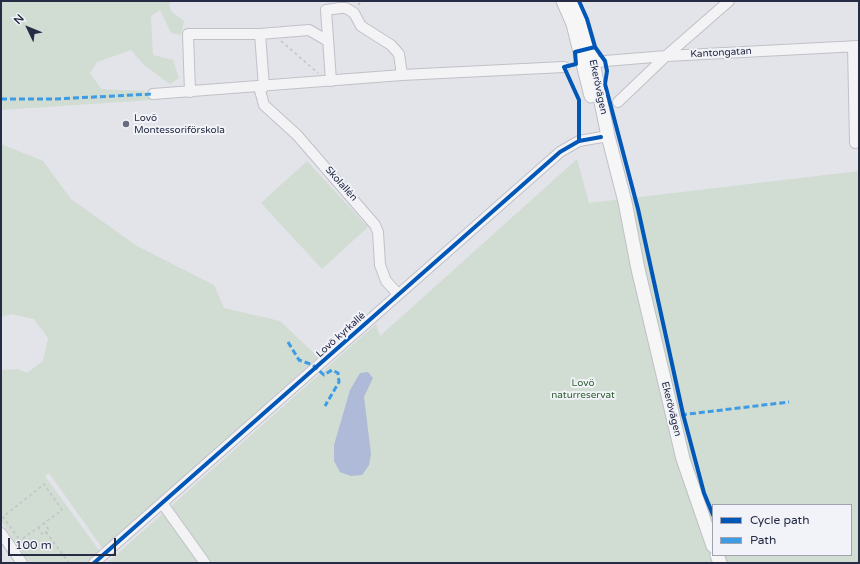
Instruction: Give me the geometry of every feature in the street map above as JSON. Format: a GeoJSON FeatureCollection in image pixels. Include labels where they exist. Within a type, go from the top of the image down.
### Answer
{"type":"FeatureCollection","features":[{"type":"Feature","properties":{"kind":"main road","name":"Ekerövägen"},"geometry":{"type":"LineString","coordinates":[[563,1],[588,64]]}},
{"type":"Feature","properties":{"kind":"main road","name":"Ekerövägen"},"geometry":{"type":"LineString","coordinates":[[572,1],[582,21],[588,64],[604,136],[625,202],[638,269],[683,459],[712,543]]}},
{"type":"Feature","properties":{"kind":"street"},"geometry":{"type":"LineString","coordinates":[[618,102],[666,56],[729,1]]}},
{"type":"Feature","properties":{"kind":"street"},"geometry":{"type":"LineString","coordinates":[[329,81],[326,10],[346,8],[354,13],[361,26],[391,45],[399,54],[402,75]]}},
{"type":"Feature","properties":{"kind":"street"},"geometry":{"type":"LineString","coordinates":[[190,92],[188,34],[260,34],[309,30],[328,41]]}},
{"type":"Feature","properties":{"kind":"street","name":"Skolallén"},"geometry":{"type":"LineString","coordinates":[[260,34],[264,105],[297,135],[375,225],[378,232],[380,265],[386,281],[398,294]]}},
{"type":"Feature","properties":{"kind":"street","name":"Kantongatan"},"geometry":{"type":"LineString","coordinates":[[588,64],[666,56],[856,46]]}},
{"type":"Feature","properties":{"kind":"street"},"geometry":{"type":"LineString","coordinates":[[855,143],[856,46]]}},
{"type":"Feature","properties":{"kind":"street"},"geometry":{"type":"LineString","coordinates":[[153,94],[262,87],[402,75],[564,67]]}},
{"type":"Feature","properties":{"kind":"street","name":"Lovö kyrkallé"},"geometry":{"type":"LineString","coordinates":[[94,563],[560,152],[579,141],[604,136]]}},
{"type":"Feature","properties":{"kind":"street"},"geometry":{"type":"LineString","coordinates":[[162,503],[178,520],[206,562]]}},
{"type":"Feature","properties":{"kind":"street"},"geometry":{"type":"LineString","coordinates":[[1,533],[22,563]]}},
{"type":"Feature","properties":{"kind":"path"},"geometry":{"type":"LineString","coordinates":[[272,33],[329,81]]}},
{"type":"Feature","properties":{"kind":"path"},"geometry":{"type":"LineString","coordinates":[[11,547],[62,510],[44,484],[3,517],[20,540]]}},
{"type":"Feature","properties":{"kind":"path"},"geometry":{"type":"LineString","coordinates":[[44,523],[49,530],[46,532]]}},
{"type":"Feature","properties":{"kind":"path"},"geometry":{"type":"LineString","coordinates":[[38,527],[43,534],[46,532]]}},
{"type":"Feature","properties":{"kind":"path"},"geometry":{"type":"LineString","coordinates":[[46,532],[69,563]]}},
{"type":"Feature","properties":{"kind":"green space"},"geometry":{"type":"Polygon","coordinates":[[[1,1],[171,1],[169,5],[172,12],[184,21],[181,35],[171,33],[160,10],[151,16],[153,55],[173,60],[179,78],[170,84],[144,65],[131,50],[97,62],[90,73],[101,89],[144,91],[152,100],[1,110],[1,1]]]}},
{"type":"Feature","properties":{"kind":"green space"},"geometry":{"type":"Polygon","coordinates":[[[1,144],[43,161],[71,199],[137,246],[214,285],[224,308],[280,321],[318,357],[103,549],[49,473],[45,476],[101,553],[89,563],[30,563],[1,521],[1,370],[18,369],[27,373],[43,361],[48,338],[34,319],[11,314],[1,317],[1,144]]]}},
{"type":"Feature","properties":{"kind":"green space","name":"Lovö naturreservat"},"geometry":{"type":"Polygon","coordinates":[[[577,159],[589,203],[859,171],[859,563],[107,563],[376,324],[380,336],[577,159]]]}},
{"type":"Feature","properties":{"kind":"green space"},"geometry":{"type":"Polygon","coordinates":[[[307,161],[368,227],[322,269],[261,203],[307,161]]]}},
{"type":"Feature","properties":{"kind":"water"},"geometry":{"type":"Polygon","coordinates":[[[368,372],[373,378],[364,397],[371,454],[369,465],[362,475],[351,476],[340,472],[334,461],[334,445],[350,390],[360,373],[368,372]]]}},
{"type":"Feature","properties":{"kind":"marked path"},"geometry":{"type":"LineString","coordinates":[[1,99],[54,99],[153,94]]}},
{"type":"Feature","properties":{"kind":"marked path"},"geometry":{"type":"LineString","coordinates":[[288,342],[299,360],[313,365],[324,375],[332,370],[338,373],[339,382],[325,406]]}},
{"type":"Feature","properties":{"kind":"marked path"},"geometry":{"type":"LineString","coordinates":[[672,416],[789,402]]}},
{"type":"Feature","properties":{"kind":"cycle path"},"geometry":{"type":"LineString","coordinates":[[579,1],[587,19],[595,47],[605,61],[607,71],[605,84],[638,209],[683,414],[704,493],[712,513]]}},
{"type":"Feature","properties":{"kind":"cycle path"},"geometry":{"type":"LineString","coordinates":[[579,141],[579,100],[564,67],[576,64],[575,52],[595,47]]}},
{"type":"Feature","properties":{"kind":"cycle path"},"geometry":{"type":"LineString","coordinates":[[94,563],[560,152],[579,141],[601,137]]}},
{"type":"Feature","properties":{"kind":"place","name":"Lovö Montessoriförskola"},"geometry":{"type":"Point","coordinates":[126,124]}}]}
